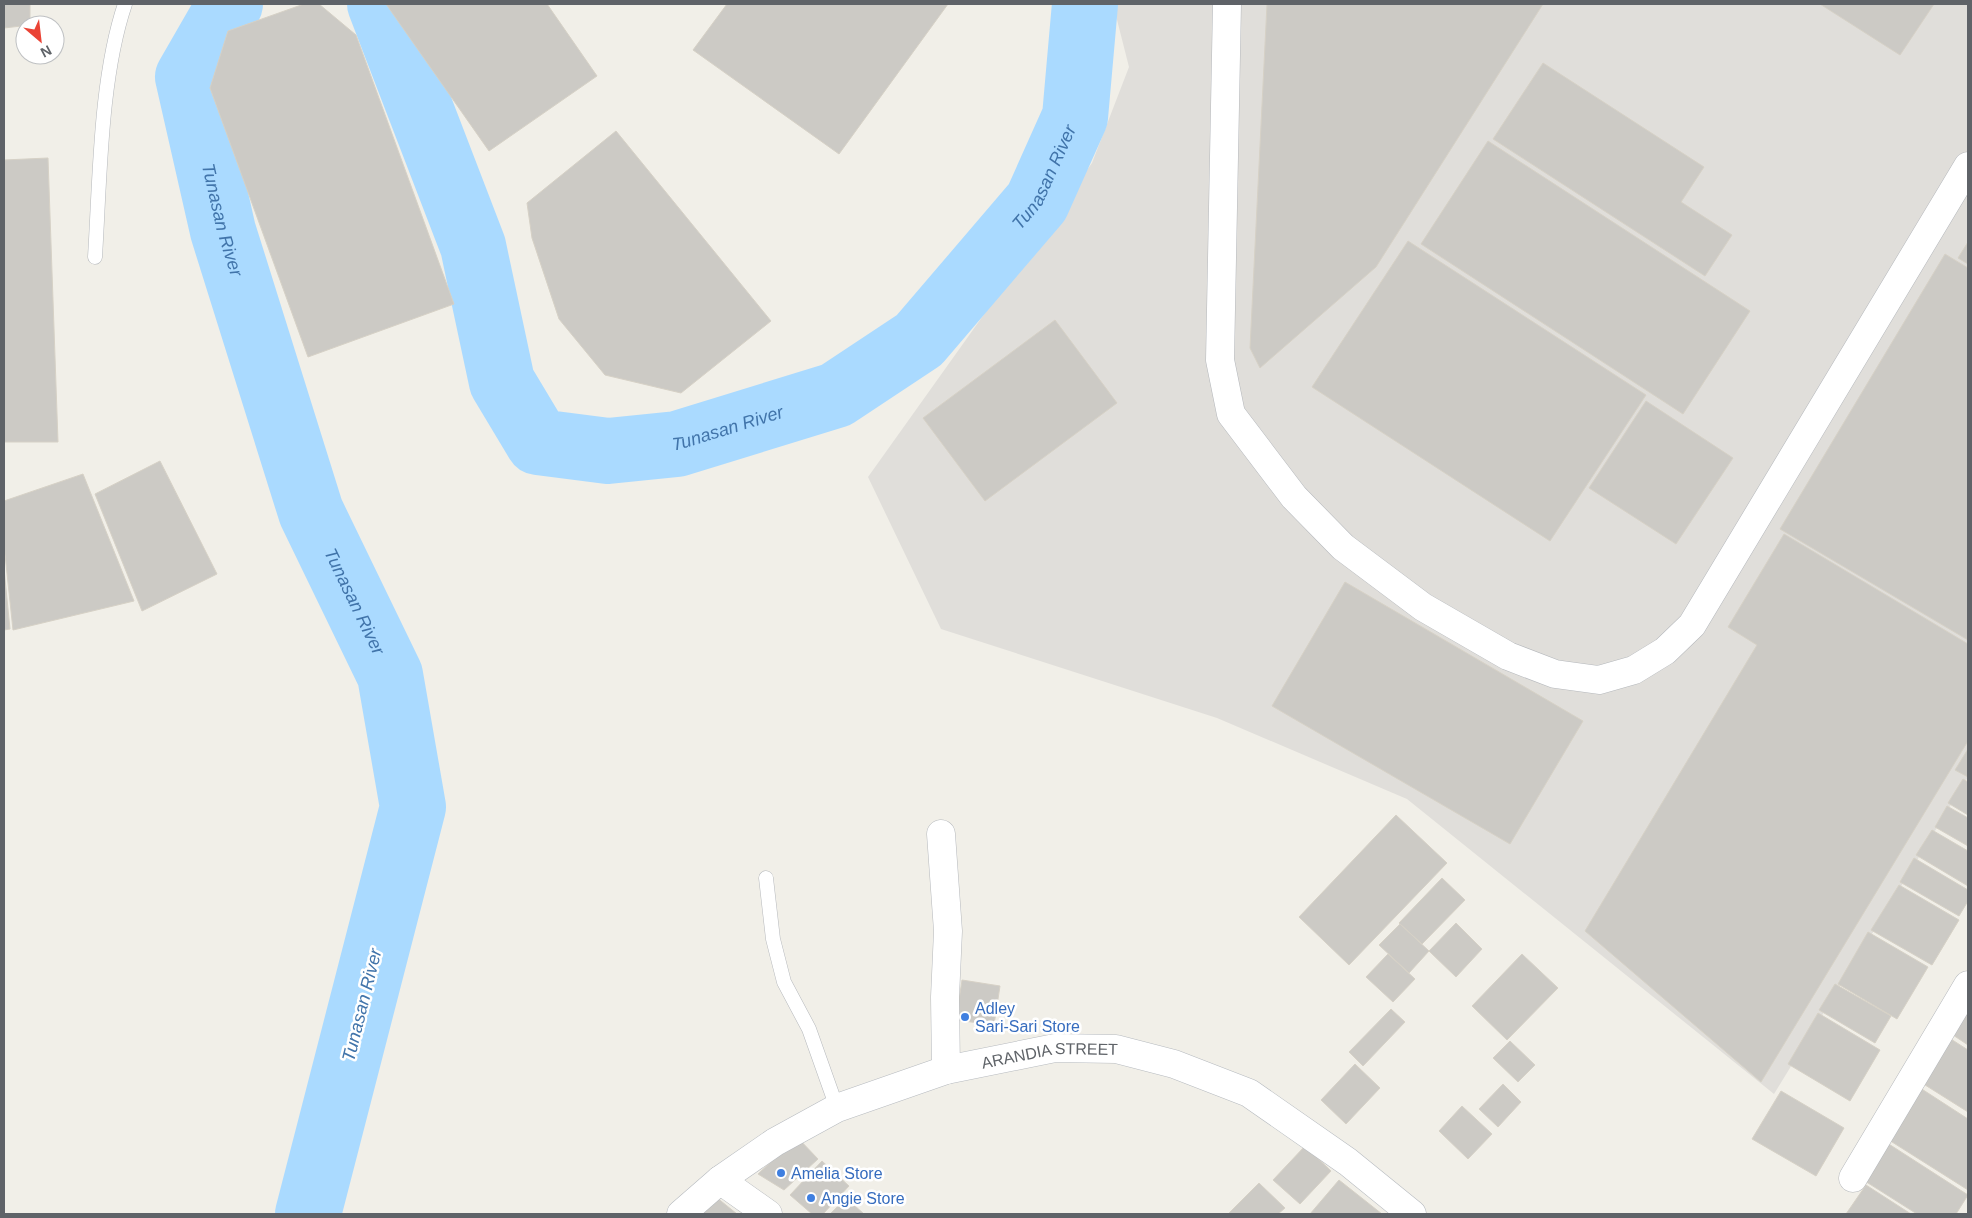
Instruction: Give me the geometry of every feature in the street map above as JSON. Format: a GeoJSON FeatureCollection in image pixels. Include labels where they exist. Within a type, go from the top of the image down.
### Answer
{"type":"FeatureCollection","features":[{"type":"Feature","properties":{"kind":"street"},"geometry":{"type":"LineString","coordinates":[[1227,4],[1220,360],[1231,414],[1294,497],[1343,547],[1422,607],[1508,656],[1555,674],[1599,680],[1634,670],[1665,651],[1692,625],[1968,166]]}},
{"type":"Feature","properties":{"kind":"street"},"geometry":{"type":"LineString","coordinates":[[941,834],[948,931],[945,997],[946,1070]]}},
{"type":"Feature","properties":{"kind":"street"},"geometry":{"type":"LineString","coordinates":[[1853,1178],[1968,985]]}},
{"type":"Feature","properties":{"kind":"street","name":"ARANDIA STREET"},"geometry":{"type":"LineString","coordinates":[[681,1214],[720,1180],[775,1142],[837,1108],[946,1070],[1055,1048],[1116,1048],[1174,1064],[1250,1093],[1348,1162],[1412,1214]]}},
{"type":"Feature","properties":{"kind":"street"},"geometry":{"type":"LineString","coordinates":[[720,1180],[768,1214]]}},
{"type":"Feature","properties":{"kind":"lane"},"geometry":{"type":"LineString","coordinates":[[95,257],[104,121],[116,30],[126,4]]}},
{"type":"Feature","properties":{"kind":"lane"},"geometry":{"type":"LineString","coordinates":[[766,878],[773,939],[784,982],[809,1029],[837,1108]]}},
{"type":"Feature","properties":{"kind":"shaded area"},"geometry":{"type":"Polygon","coordinates":[[[1113,4],[1968,4],[1968,777],[1774,1094],[1407,799],[1217,718],[941,629],[868,477],[1092,163],[1129,67],[1113,4]]]}},
{"type":"Feature","properties":{"kind":"building"},"geometry":{"type":"Polygon","coordinates":[[[4,4],[30,4],[30,15],[15,15],[15,27],[4,28],[4,4]]]}},
{"type":"Feature","properties":{"kind":"building"},"geometry":{"type":"Polygon","coordinates":[[[304,4],[319,4],[356,35],[454,304],[308,357],[210,88],[228,31],[304,4]]]}},
{"type":"Feature","properties":{"kind":"building"},"geometry":{"type":"Polygon","coordinates":[[[386,4],[547,4],[597,76],[489,151],[386,4]]]}},
{"type":"Feature","properties":{"kind":"building"},"geometry":{"type":"Polygon","coordinates":[[[727,4],[948,4],[839,154],[693,50],[727,4]]]}},
{"type":"Feature","properties":{"kind":"building"},"geometry":{"type":"Polygon","coordinates":[[[1267,4],[1543,4],[1376,267],[1260,368],[1250,348],[1267,4]]]}},
{"type":"Feature","properties":{"kind":"building"},"geometry":{"type":"Polygon","coordinates":[[[1820,4],[1934,4],[1900,55],[1820,4]]]}},
{"type":"Feature","properties":{"kind":"building"},"geometry":{"type":"Polygon","coordinates":[[[1543,63],[1704,167],[1681,202],[1732,235],[1705,276],[1493,139],[1543,63]]]}},
{"type":"Feature","properties":{"kind":"building"},"geometry":{"type":"Polygon","coordinates":[[[616,131],[771,321],[681,393],[605,375],[559,319],[532,238],[527,203],[616,131]]]}},
{"type":"Feature","properties":{"kind":"building"},"geometry":{"type":"Polygon","coordinates":[[[1488,141],[1750,311],[1683,414],[1421,244],[1488,141]]]}},
{"type":"Feature","properties":{"kind":"building"},"geometry":{"type":"Polygon","coordinates":[[[48,158],[58,442],[4,442],[4,160],[48,158]]]}},
{"type":"Feature","properties":{"kind":"building"},"geometry":{"type":"Polygon","coordinates":[[[1408,241],[1646,395],[1550,541],[1312,387],[1408,241]]]}},
{"type":"Feature","properties":{"kind":"building"},"geometry":{"type":"Polygon","coordinates":[[[1968,242],[1968,264],[1958,258],[1968,242]]]}},
{"type":"Feature","properties":{"kind":"building"},"geometry":{"type":"Polygon","coordinates":[[[1945,254],[1968,268],[1968,640],[1780,529],[1945,254]]]}},
{"type":"Feature","properties":{"kind":"building"},"geometry":{"type":"Polygon","coordinates":[[[1055,320],[1117,403],[985,501],[923,418],[1055,320]]]}},
{"type":"Feature","properties":{"kind":"building"},"geometry":{"type":"Polygon","coordinates":[[[1646,401],[1733,458],[1676,544],[1589,488],[1646,401]]]}},
{"type":"Feature","properties":{"kind":"building"},"geometry":{"type":"Polygon","coordinates":[[[160,461],[217,574],[142,611],[95,494],[160,461]]]}},
{"type":"Feature","properties":{"kind":"building"},"geometry":{"type":"Polygon","coordinates":[[[83,474],[134,601],[13,630],[4,545],[4,501],[83,474]]]}},
{"type":"Feature","properties":{"kind":"building"},"geometry":{"type":"Polygon","coordinates":[[[1784,534],[1968,644],[1968,741],[1761,1082],[1585,931],[1757,645],[1728,627],[1784,534]]]}},
{"type":"Feature","properties":{"kind":"building"},"geometry":{"type":"Polygon","coordinates":[[[4,569],[10,629],[4,630],[4,569]]]}},
{"type":"Feature","properties":{"kind":"building"},"geometry":{"type":"Polygon","coordinates":[[[1345,582],[1583,721],[1510,844],[1272,706],[1345,582]]]}},
{"type":"Feature","properties":{"kind":"building"},"geometry":{"type":"Polygon","coordinates":[[[1968,749],[1968,777],[1955,770],[1968,749]]]}},
{"type":"Feature","properties":{"kind":"building"},"geometry":{"type":"Polygon","coordinates":[[[1963,779],[1968,782],[1968,815],[1948,803],[1963,779]]]}},
{"type":"Feature","properties":{"kind":"building"},"geometry":{"type":"Polygon","coordinates":[[[1947,806],[1968,818],[1968,846],[1935,827],[1947,806]]]}},
{"type":"Feature","properties":{"kind":"building"},"geometry":{"type":"Polygon","coordinates":[[[1396,815],[1447,863],[1349,965],[1299,917],[1396,815]]]}},
{"type":"Feature","properties":{"kind":"building"},"geometry":{"type":"Polygon","coordinates":[[[1932,830],[1968,851],[1968,886],[1916,855],[1932,830]]]}},
{"type":"Feature","properties":{"kind":"building"},"geometry":{"type":"Polygon","coordinates":[[[1914,858],[1968,890],[1968,901],[1959,916],[1900,882],[1914,858]]]}},
{"type":"Feature","properties":{"kind":"building"},"geometry":{"type":"Polygon","coordinates":[[[1442,878],[1465,900],[1422,944],[1399,923],[1442,878]]]}},
{"type":"Feature","properties":{"kind":"building"},"geometry":{"type":"Polygon","coordinates":[[[1899,885],[1959,920],[1932,965],[1871,930],[1899,885]]]}},
{"type":"Feature","properties":{"kind":"building"},"geometry":{"type":"Polygon","coordinates":[[[1456,923],[1482,949],[1456,977],[1429,951],[1456,923]]]}},
{"type":"Feature","properties":{"kind":"building"},"geometry":{"type":"Polygon","coordinates":[[[1400,924],[1429,951],[1409,973],[1379,945],[1400,924]]]}},
{"type":"Feature","properties":{"kind":"building"},"geometry":{"type":"Polygon","coordinates":[[[1868,932],[1928,967],[1897,1019],[1838,984],[1868,932]]]}},
{"type":"Feature","properties":{"kind":"building"},"geometry":{"type":"Polygon","coordinates":[[[1388,954],[1415,979],[1393,1002],[1366,977],[1388,954]]]}},
{"type":"Feature","properties":{"kind":"building"},"geometry":{"type":"Polygon","coordinates":[[[1522,954],[1558,988],[1507,1040],[1472,1006],[1522,954]]]}},
{"type":"Feature","properties":{"kind":"building"},"geometry":{"type":"Polygon","coordinates":[[[962,980],[1000,986],[994,1025],[956,1020],[962,980]]]}},
{"type":"Feature","properties":{"kind":"building"},"geometry":{"type":"Polygon","coordinates":[[[1835,984],[1891,1016],[1875,1043],[1819,1010],[1835,984]]]}},
{"type":"Feature","properties":{"kind":"building"},"geometry":{"type":"Polygon","coordinates":[[[1968,992],[1968,1045],[1944,1029],[1968,992]]]}},
{"type":"Feature","properties":{"kind":"building"},"geometry":{"type":"Polygon","coordinates":[[[1391,1009],[1405,1022],[1363,1066],[1349,1052],[1391,1009]]]}},
{"type":"Feature","properties":{"kind":"building"},"geometry":{"type":"Polygon","coordinates":[[[1818,1013],[1880,1050],[1850,1101],[1788,1064],[1818,1013]]]}},
{"type":"Feature","properties":{"kind":"building"},"geometry":{"type":"Polygon","coordinates":[[[1943,1034],[1968,1050],[1968,1112],[1914,1078],[1943,1034]]]}},
{"type":"Feature","properties":{"kind":"building"},"geometry":{"type":"Polygon","coordinates":[[[1510,1041],[1535,1065],[1518,1082],[1493,1058],[1510,1041]]]}},
{"type":"Feature","properties":{"kind":"building"},"geometry":{"type":"Polygon","coordinates":[[[1355,1064],[1380,1088],[1346,1124],[1321,1100],[1355,1064]]]}},
{"type":"Feature","properties":{"kind":"building"},"geometry":{"type":"Polygon","coordinates":[[[1503,1084],[1521,1102],[1498,1127],[1479,1109],[1503,1084]]]}},
{"type":"Feature","properties":{"kind":"building"},"geometry":{"type":"Polygon","coordinates":[[[1914,1084],[1968,1119],[1968,1190],[1881,1135],[1914,1084]]]}},
{"type":"Feature","properties":{"kind":"building"},"geometry":{"type":"Polygon","coordinates":[[[1781,1091],[1844,1128],[1816,1176],[1752,1139],[1781,1091]]]}},
{"type":"Feature","properties":{"kind":"building"},"geometry":{"type":"Polygon","coordinates":[[[1462,1106],[1492,1134],[1468,1159],[1439,1131],[1462,1106]]]}},
{"type":"Feature","properties":{"kind":"building"},"geometry":{"type":"Polygon","coordinates":[[[797,1137],[818,1159],[784,1190],[758,1174],[797,1137]]]}},
{"type":"Feature","properties":{"kind":"building"},"geometry":{"type":"Polygon","coordinates":[[[1881,1139],[1968,1195],[1956,1214],[1917,1214],[1857,1176],[1881,1139]]]}},
{"type":"Feature","properties":{"kind":"building"},"geometry":{"type":"Polygon","coordinates":[[[1305,1146],[1331,1171],[1300,1204],[1273,1180],[1305,1146]]]}},
{"type":"Feature","properties":{"kind":"building"},"geometry":{"type":"Polygon","coordinates":[[[822,1161],[849,1186],[823,1214],[812,1214],[790,1195],[822,1161]]]}},
{"type":"Feature","properties":{"kind":"building"},"geometry":{"type":"Polygon","coordinates":[[[1339,1180],[1382,1214],[1310,1214],[1339,1180]]]}},
{"type":"Feature","properties":{"kind":"building"},"geometry":{"type":"Polygon","coordinates":[[[1259,1183],[1285,1208],[1278,1214],[1228,1214],[1259,1183]]]}},
{"type":"Feature","properties":{"kind":"building"},"geometry":{"type":"Polygon","coordinates":[[[1866,1185],[1911,1214],[1846,1214],[1866,1185]]]}},
{"type":"Feature","properties":{"kind":"building"},"geometry":{"type":"Polygon","coordinates":[[[716,1197],[737,1214],[701,1214],[716,1197]]]}},
{"type":"Feature","properties":{"kind":"building"},"geometry":{"type":"Polygon","coordinates":[[[846,1198],[864,1214],[830,1214],[846,1198]]]}},
{"type":"Feature","properties":{"kind":"waterway","name":"Tunasan River"},"geometry":{"type":"LineString","coordinates":[[230,4],[188,77],[223,231],[311,512],[390,675],[413,807],[308,1214]]}},
{"type":"Feature","properties":{"kind":"waterway","name":"Tunasan River"},"geometry":{"type":"LineString","coordinates":[[380,4],[473,246],[502,382],[538,442],[608,451],[677,444],[836,395],[919,340],[1037,202],[1075,117],[1085,4]]}},
{"type":"Feature","properties":{"kind":"place","name":"Adley Sari-Sari Store"},"geometry":{"type":"Point","coordinates":[965,1017]}},
{"type":"Feature","properties":{"kind":"place","name":"Amelia Store"},"geometry":{"type":"Point","coordinates":[781,1173]}},
{"type":"Feature","properties":{"kind":"place","name":"Angie Store"},"geometry":{"type":"Point","coordinates":[811,1198]}}]}
